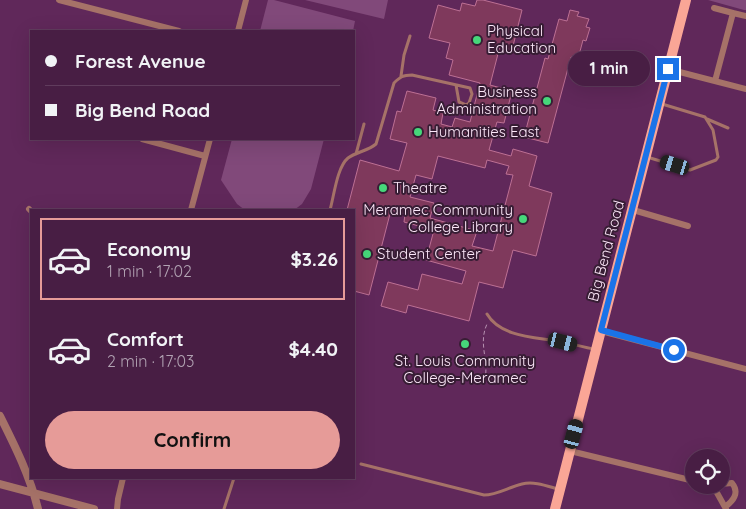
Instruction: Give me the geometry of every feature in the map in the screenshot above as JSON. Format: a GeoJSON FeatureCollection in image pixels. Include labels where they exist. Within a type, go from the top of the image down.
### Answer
{"type":"FeatureCollection","features":[{"type":"Feature","properties":{"kind":"main road","name":"Big Bend Road"},"geometry":{"type":"LineString","coordinates":[[555,509],[686,0]]}},
{"type":"Feature","properties":{"kind":"street"},"geometry":{"type":"LineString","coordinates":[[60,0],[175,30]]}},
{"type":"Feature","properties":{"kind":"street"},"geometry":{"type":"LineString","coordinates":[[238,30],[246,0]]}},
{"type":"Feature","properties":{"kind":"street"},"geometry":{"type":"LineString","coordinates":[[714,8],[746,16]]}},
{"type":"Feature","properties":{"kind":"street"},"geometry":{"type":"LineString","coordinates":[[715,81],[733,13]]}},
{"type":"Feature","properties":{"kind":"street"},"geometry":{"type":"LineString","coordinates":[[668,69],[746,90]]}},
{"type":"Feature","properties":{"kind":"street"},"geometry":{"type":"LineString","coordinates":[[146,140],[205,156]]}},
{"type":"Feature","properties":{"kind":"street"},"geometry":{"type":"LineString","coordinates":[[191,209],[210,140]]}},
{"type":"Feature","properties":{"kind":"street"},"geometry":{"type":"LineString","coordinates":[[633,210],[688,226]]}},
{"type":"Feature","properties":{"kind":"street"},"geometry":{"type":"LineString","coordinates":[[601,330],[746,369]]}},
{"type":"Feature","properties":{"kind":"street"},"geometry":{"type":"LineString","coordinates":[[0,416],[16,448],[38,509]]}},
{"type":"Feature","properties":{"kind":"street"},"geometry":{"type":"LineString","coordinates":[[570,451],[685,479]]}},
{"type":"Feature","properties":{"kind":"street"},"geometry":{"type":"LineString","coordinates":[[117,509],[123,479]]}},
{"type":"Feature","properties":{"kind":"street"},"geometry":{"type":"LineString","coordinates":[[0,484],[94,509]]}},
{"type":"Feature","properties":{"kind":"street"},"geometry":{"type":"LineString","coordinates":[[718,494],[726,508],[734,498],[735,487],[730,484]]}},
{"type":"Feature","properties":{"kind":"lane"},"geometry":{"type":"LineString","coordinates":[[401,77],[404,55],[410,36]]}},
{"type":"Feature","properties":{"kind":"lane"},"geometry":{"type":"LineString","coordinates":[[330,209],[340,170],[344,162],[376,144],[394,83],[401,77],[412,74],[470,88],[472,94],[469,103],[466,105],[459,102],[456,85]]}},
{"type":"Feature","properties":{"kind":"lane"},"geometry":{"type":"LineString","coordinates":[[660,104],[705,117],[728,128]]}},
{"type":"Feature","properties":{"kind":"lane"},"geometry":{"type":"LineString","coordinates":[[646,157],[690,170],[716,160],[718,152],[713,130],[706,119]]}},
{"type":"Feature","properties":{"kind":"lane"},"geometry":{"type":"LineString","coordinates":[[356,154],[364,124]]}},
{"type":"Feature","properties":{"kind":"lane"},"geometry":{"type":"LineString","coordinates":[[487,314],[490,320],[516,334],[596,350]]}},
{"type":"Feature","properties":{"kind":"lane"},"geometry":{"type":"LineString","coordinates":[[360,464],[484,495],[495,494],[525,483],[560,489]]}},
{"type":"Feature","properties":{"kind":"lane"},"geometry":{"type":"LineString","coordinates":[[224,509],[234,479]]}},
{"type":"Feature","properties":{"kind":"path"},"geometry":{"type":"LineString","coordinates":[[485,380],[487,371],[482,340],[490,320]]}},
{"type":"Feature","properties":{"kind":"shaded area"},"geometry":{"type":"Polygon","coordinates":[[[268,0],[355,21],[353,30],[260,30],[268,0]]]}},
{"type":"Feature","properties":{"kind":"shaded area"},"geometry":{"type":"Polygon","coordinates":[[[305,0],[388,0],[384,19],[305,0]]]}},
{"type":"Feature","properties":{"kind":"shaded area"},"geometry":{"type":"Polygon","coordinates":[[[708,0],[746,0],[746,10],[744,10],[708,0]]]}},
{"type":"Feature","properties":{"kind":"shaded area"},"geometry":{"type":"Polygon","coordinates":[[[232,140],[324,140],[311,189],[302,204],[295,209],[244,209],[237,204],[221,180],[232,140]]]}},
{"type":"Feature","properties":{"kind":"building"},"geometry":{"type":"Polygon","coordinates":[[[477,0],[483,0],[522,10],[512,50],[500,46],[490,85],[512,91],[504,123],[497,122],[489,150],[511,156],[513,149],[537,156],[529,186],[552,193],[536,256],[513,250],[503,288],[479,282],[469,321],[408,305],[406,313],[381,306],[388,282],[418,290],[422,274],[462,284],[466,271],[426,260],[434,230],[404,222],[405,214],[391,210],[369,295],[355,291],[355,209],[347,209],[360,160],[399,171],[407,143],[390,139],[397,111],[401,112],[407,91],[436,98],[433,110],[443,113],[441,124],[452,127],[455,118],[470,122],[480,83],[449,75],[453,60],[446,58],[450,43],[429,38],[438,5],[460,11],[462,3],[475,6],[477,0]],[[438,156],[432,179],[416,175],[410,197],[434,203],[430,218],[477,231],[472,246],[493,251],[513,175],[506,174],[509,166],[487,160],[485,168],[438,156]]]}},
{"type":"Feature","properties":{"kind":"building"},"geometry":{"type":"Polygon","coordinates":[[[570,10],[579,12],[577,16],[589,19],[586,27],[590,28],[586,41],[583,40],[578,59],[571,57],[548,143],[524,137],[545,58],[548,59],[559,19],[567,21],[570,10]]]}},
{"type":"Feature","properties":{"kind":"place","name":"Physical Education"},"geometry":{"type":"Point","coordinates":[477,40]}},
{"type":"Feature","properties":{"kind":"place","name":"Business Administration"},"geometry":{"type":"Point","coordinates":[547,101]}},
{"type":"Feature","properties":{"kind":"place","name":"Humanities East"},"geometry":{"type":"Point","coordinates":[418,132]}},
{"type":"Feature","properties":{"kind":"place","name":"Theatre"},"geometry":{"type":"Point","coordinates":[383,188]}},
{"type":"Feature","properties":{"kind":"place","name":"Meramec Community College Library"},"geometry":{"type":"Point","coordinates":[523,219]}},
{"type":"Feature","properties":{"kind":"place","name":"Student Center"},"geometry":{"type":"Point","coordinates":[367,254]}},
{"type":"Feature","properties":{"kind":"place","name":"St. Louis Community College-Meramec"},"geometry":{"type":"Point","coordinates":[465,344]}},
{"type":"Feature","properties":{"kind":"route"},"geometry":{"type":"LineString","coordinates":[[668,69],[601,330],[674,350]]}}]}
